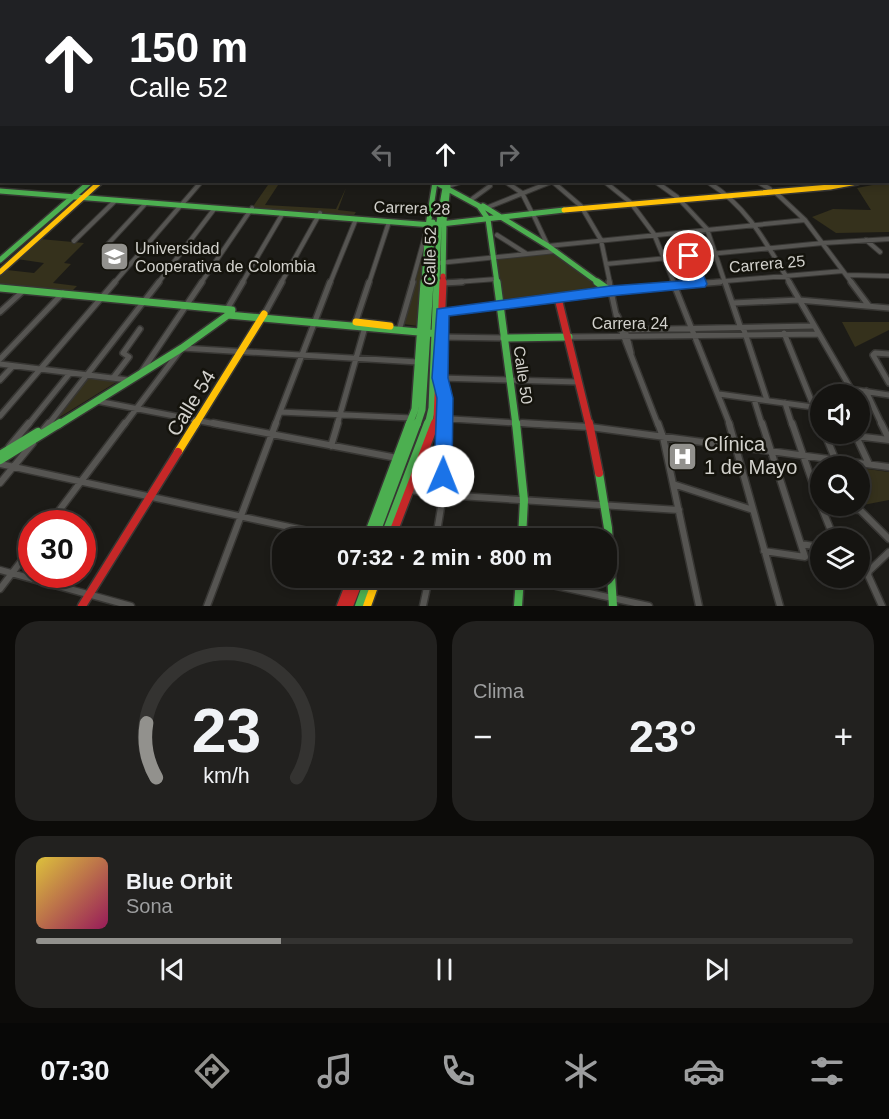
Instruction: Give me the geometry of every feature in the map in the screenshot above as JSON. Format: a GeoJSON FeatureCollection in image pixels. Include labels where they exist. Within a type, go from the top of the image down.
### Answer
{"type":"FeatureCollection","features":[{"type":"Feature","properties":{"kind":"street"},"geometry":{"type":"LineString","coordinates":[[0,261],[89,183]]}},
{"type":"Feature","properties":{"kind":"street"},"geometry":{"type":"LineString","coordinates":[[0,272],[99,183]]}},
{"type":"Feature","properties":{"kind":"street"},"geometry":{"type":"LineString","coordinates":[[0,416],[200,183]]}},
{"type":"Feature","properties":{"kind":"street","name":"Calle 52"},"geometry":{"type":"LineString","coordinates":[[388,528],[433,418],[443,284],[433,203],[437,183]]}},
{"type":"Feature","properties":{"kind":"street"},"geometry":{"type":"LineString","coordinates":[[439,183],[472,199],[556,251],[610,291]]}},
{"type":"Feature","properties":{"kind":"street"},"geometry":{"type":"LineString","coordinates":[[447,187],[457,183]]}},
{"type":"Feature","properties":{"kind":"street"},"geometry":{"type":"LineString","coordinates":[[507,183],[522,193],[548,246]]}},
{"type":"Feature","properties":{"kind":"street"},"geometry":{"type":"LineString","coordinates":[[486,208],[549,183]]}},
{"type":"Feature","properties":{"kind":"street"},"geometry":{"type":"LineString","coordinates":[[553,183],[582,207],[601,240],[610,291],[617,315],[663,437],[699,606]]}},
{"type":"Feature","properties":{"kind":"street"},"geometry":{"type":"LineString","coordinates":[[605,183],[630,202],[654,234],[665,258],[737,445],[780,606]]}},
{"type":"Feature","properties":{"kind":"street"},"geometry":{"type":"LineString","coordinates":[[657,183],[678,198],[707,229],[767,400]]}},
{"type":"Feature","properties":{"kind":"street"},"geometry":{"type":"LineString","coordinates":[[710,183],[726,194],[756,225],[848,384]]}},
{"type":"Feature","properties":{"kind":"street"},"geometry":{"type":"LineString","coordinates":[[760,183],[772,190],[805,220],[869,306]]}},
{"type":"Feature","properties":{"kind":"street","name":"Carrera 28"},"geometry":{"type":"LineString","coordinates":[[0,189],[435,224],[630,202],[847,183]]}},
{"type":"Feature","properties":{"kind":"street"},"geometry":{"type":"LineString","coordinates":[[472,199],[490,186]]}},
{"type":"Feature","properties":{"kind":"street"},"geometry":{"type":"LineString","coordinates":[[447,187],[479,206],[488,217]]}},
{"type":"Feature","properties":{"kind":"street","name":"Calle 52"},"geometry":{"type":"LineString","coordinates":[[371,528],[412,418],[435,224],[447,187]]}},
{"type":"Feature","properties":{"kind":"street","name":"Carrera 28"},"geometry":{"type":"LineString","coordinates":[[84,197],[435,224]]}},
{"type":"Feature","properties":{"kind":"street"},"geometry":{"type":"LineString","coordinates":[[74,241],[116,200]]}},
{"type":"Feature","properties":{"kind":"street"},"geometry":{"type":"LineString","coordinates":[[108,244],[147,202]]}},
{"type":"Feature","properties":{"kind":"street"},"geometry":{"type":"LineString","coordinates":[[0,483],[88,375],[215,208]]}},
{"type":"Feature","properties":{"kind":"street"},"geometry":{"type":"LineString","coordinates":[[142,371],[251,209]]}},
{"type":"Feature","properties":{"kind":"street"},"geometry":{"type":"LineString","coordinates":[[142,371],[182,348],[227,313],[283,213]]}},
{"type":"Feature","properties":{"kind":"street","name":"Calle 54"},"geometry":{"type":"LineString","coordinates":[[82,606],[242,352],[319,214]]}},
{"type":"Feature","properties":{"kind":"street","name":"Calle 50"},"geometry":{"type":"LineString","coordinates":[[488,217],[516,423],[524,500],[523,528]]}},
{"type":"Feature","properties":{"kind":"street"},"geometry":{"type":"LineString","coordinates":[[207,606],[315,320],[356,219]]}},
{"type":"Feature","properties":{"kind":"street"},"geometry":{"type":"LineString","coordinates":[[548,246],[805,220]]}},
{"type":"Feature","properties":{"kind":"street"},"geometry":{"type":"LineString","coordinates":[[355,324],[390,222]]}},
{"type":"Feature","properties":{"kind":"street"},"geometry":{"type":"LineString","coordinates":[[400,327],[423,237],[435,224]]}},
{"type":"Feature","properties":{"kind":"street"},"geometry":{"type":"LineString","coordinates":[[496,235],[527,254]]}},
{"type":"Feature","properties":{"kind":"street"},"geometry":{"type":"LineString","coordinates":[[606,264],[889,239]]}},
{"type":"Feature","properties":{"kind":"street"},"geometry":{"type":"LineString","coordinates":[[866,240],[880,252]]}},
{"type":"Feature","properties":{"kind":"street"},"geometry":{"type":"LineString","coordinates":[[440,262],[556,251]]}},
{"type":"Feature","properties":{"kind":"street"},"geometry":{"type":"LineString","coordinates":[[689,256],[701,284]]}},
{"type":"Feature","properties":{"kind":"street"},"geometry":{"type":"LineString","coordinates":[[0,261],[10,263]]}},
{"type":"Feature","properties":{"kind":"street","name":"Calle 52"},"geometry":{"type":"LineString","coordinates":[[395,528],[433,418],[440,378],[440,262]]}},
{"type":"Feature","properties":{"kind":"street","name":"Carrera 25"},"geometry":{"type":"LineString","coordinates":[[442,312],[675,285],[845,273],[889,276]]}},
{"type":"Feature","properties":{"kind":"street"},"geometry":{"type":"LineString","coordinates":[[443,284],[497,279]]}},
{"type":"Feature","properties":{"kind":"street","name":"Carrera 24"},"geometry":{"type":"LineString","coordinates":[[0,288],[184,306],[227,313],[504,338],[818,334]]}},
{"type":"Feature","properties":{"kind":"street"},"geometry":{"type":"LineString","coordinates":[[0,312],[23,291]]}},
{"type":"Feature","properties":{"kind":"street"},"geometry":{"type":"LineString","coordinates":[[0,358],[63,293]]}},
{"type":"Feature","properties":{"kind":"street"},"geometry":{"type":"LineString","coordinates":[[558,298],[590,427],[604,504],[613,602]]}},
{"type":"Feature","properties":{"kind":"street"},"geometry":{"type":"LineString","coordinates":[[733,303],[799,300],[889,308]]}},
{"type":"Feature","properties":{"kind":"street"},"geometry":{"type":"LineString","coordinates":[[0,462],[129,380],[227,313]]}},
{"type":"Feature","properties":{"kind":"street","name":"Carrera 24"},"geometry":{"type":"LineString","coordinates":[[355,324],[365,327],[423,331]]}},
{"type":"Feature","properties":{"kind":"street"},"geometry":{"type":"LineString","coordinates":[[781,326],[810,390]]}},
{"type":"Feature","properties":{"kind":"street","name":"Carrera 24"},"geometry":{"type":"LineString","coordinates":[[623,330],[813,326]]}},
{"type":"Feature","properties":{"kind":"street"},"geometry":{"type":"LineString","coordinates":[[331,446],[365,327]]}},
{"type":"Feature","properties":{"kind":"street"},"geometry":{"type":"LineString","coordinates":[[113,378],[129,357],[123,353],[140,329]]}},
{"type":"Feature","properties":{"kind":"street","name":"Calle 52"},"geometry":{"type":"LineString","coordinates":[[378,528],[420,418],[424,389],[423,331]]}},
{"type":"Feature","properties":{"kind":"street"},"geometry":{"type":"LineString","coordinates":[[182,348],[418,362]]}},
{"type":"Feature","properties":{"kind":"street"},"geometry":{"type":"LineString","coordinates":[[59,510],[182,348]]}},
{"type":"Feature","properties":{"kind":"street"},"geometry":{"type":"LineString","coordinates":[[889,354],[875,353],[873,355],[886,373],[889,383]]}},
{"type":"Feature","properties":{"kind":"street"},"geometry":{"type":"LineString","coordinates":[[0,364],[129,380]]}},
{"type":"Feature","properties":{"kind":"street"},"geometry":{"type":"LineString","coordinates":[[0,380],[13,366]]}},
{"type":"Feature","properties":{"kind":"street"},"geometry":{"type":"LineString","coordinates":[[3,453],[70,373]]}},
{"type":"Feature","properties":{"kind":"street"},"geometry":{"type":"LineString","coordinates":[[438,528],[443,495],[444,391],[440,378],[579,381]]}},
{"type":"Feature","properties":{"kind":"street"},"geometry":{"type":"LineString","coordinates":[[3,453],[129,380]]}},
{"type":"Feature","properties":{"kind":"street"},"geometry":{"type":"LineString","coordinates":[[870,392],[889,395]]}},
{"type":"Feature","properties":{"kind":"street"},"geometry":{"type":"LineString","coordinates":[[719,394],[810,406]]}},
{"type":"Feature","properties":{"kind":"street"},"geometry":{"type":"LineString","coordinates":[[754,399],[805,557],[764,551]]}},
{"type":"Feature","properties":{"kind":"street"},"geometry":{"type":"LineString","coordinates":[[870,400],[889,440]]}},
{"type":"Feature","properties":{"kind":"street"},"geometry":{"type":"LineString","coordinates":[[97,401],[398,458]]}},
{"type":"Feature","properties":{"kind":"street"},"geometry":{"type":"LineString","coordinates":[[785,403],[810,473]]}},
{"type":"Feature","properties":{"kind":"street"},"geometry":{"type":"LineString","coordinates":[[280,412],[420,418]]}},
{"type":"Feature","properties":{"kind":"street"},"geometry":{"type":"LineString","coordinates":[[433,418],[590,427],[737,445],[810,457]]}},
{"type":"Feature","properties":{"kind":"street"},"geometry":{"type":"LineString","coordinates":[[870,437],[889,440]]}},
{"type":"Feature","properties":{"kind":"street"},"geometry":{"type":"LineString","coordinates":[[0,462],[13,467],[293,528]]}},
{"type":"Feature","properties":{"kind":"street"},"geometry":{"type":"LineString","coordinates":[[870,464],[889,467]]}},
{"type":"Feature","properties":{"kind":"street"},"geometry":{"type":"LineString","coordinates":[[673,484],[753,510]]}},
{"type":"Feature","properties":{"kind":"street"},"geometry":{"type":"LineString","coordinates":[[410,490],[443,495],[679,510]]}},
{"type":"Feature","properties":{"kind":"street"},"geometry":{"type":"LineString","coordinates":[[866,516],[889,539]]}},
{"type":"Feature","properties":{"kind":"street"},"geometry":{"type":"LineString","coordinates":[[801,544],[810,545]]}},
{"type":"Feature","properties":{"kind":"street"},"geometry":{"type":"LineString","coordinates":[[882,606],[870,580],[869,571],[889,552]]}},
{"type":"Feature","properties":{"kind":"street"},"geometry":{"type":"LineString","coordinates":[[0,589],[18,565]]}},
{"type":"Feature","properties":{"kind":"street"},"geometry":{"type":"LineString","coordinates":[[0,570],[131,606]]}},
{"type":"Feature","properties":{"kind":"street"},"geometry":{"type":"LineString","coordinates":[[341,606],[348,588]]}},
{"type":"Feature","properties":{"kind":"street"},"geometry":{"type":"LineString","coordinates":[[349,606],[356,588]]}},
{"type":"Feature","properties":{"kind":"street"},"geometry":{"type":"LineString","coordinates":[[359,606],[365,588]]}},
{"type":"Feature","properties":{"kind":"street"},"geometry":{"type":"LineString","coordinates":[[368,606],[374,588]]}},
{"type":"Feature","properties":{"kind":"street"},"geometry":{"type":"LineString","coordinates":[[423,606],[427,588]]}},
{"type":"Feature","properties":{"kind":"street"},"geometry":{"type":"LineString","coordinates":[[518,606],[519,588]]}},
{"type":"Feature","properties":{"kind":"street"},"geometry":{"type":"LineString","coordinates":[[559,588],[613,602],[649,606]]}},
{"type":"Feature","properties":{"kind":"shaded area"},"geometry":{"type":"Polygon","coordinates":[[[269,183],[279,183],[265,205],[336,209],[346,188],[338,210],[356,212],[354,215],[252,208],[269,183]]]}},
{"type":"Feature","properties":{"kind":"shaded area"},"geometry":{"type":"Polygon","coordinates":[[[889,183],[889,232],[836,233],[812,217],[833,209],[871,210],[857,188],[889,183]]]}},
{"type":"Feature","properties":{"kind":"shaded area"},"geometry":{"type":"Polygon","coordinates":[[[424,238],[418,326],[403,324],[424,238]]]}},
{"type":"Feature","properties":{"kind":"shaded area"},"geometry":{"type":"Polygon","coordinates":[[[40,239],[84,243],[64,263],[71,264],[53,283],[77,286],[71,292],[0,285],[0,276],[7,270],[34,273],[44,263],[17,259],[40,239]]]}},
{"type":"Feature","properties":{"kind":"shaded area"},"geometry":{"type":"Polygon","coordinates":[[[554,253],[598,284],[599,289],[503,304],[496,258],[554,253]]]}},
{"type":"Feature","properties":{"kind":"shaded area"},"geometry":{"type":"Polygon","coordinates":[[[842,322],[889,322],[889,330],[855,347],[842,322]]]}},
{"type":"Feature","properties":{"kind":"shaded area"},"geometry":{"type":"Polygon","coordinates":[[[89,374],[123,378],[55,420],[89,374]]]}},
{"type":"Feature","properties":{"kind":"shaded area"},"geometry":{"type":"Polygon","coordinates":[[[870,469],[889,472],[889,500],[870,504],[870,469]]]}},
{"type":"Feature","properties":{"kind":"traffic: fast"},"geometry":{"type":"LineString","coordinates":[[0,260],[89,183]]}},
{"type":"Feature","properties":{"kind":"traffic: fast"},"geometry":{"type":"LineString","coordinates":[[371,528],[415,409],[428,226],[435,183]]}},
{"type":"Feature","properties":{"kind":"traffic: fast"},"geometry":{"type":"LineString","coordinates":[[437,183],[479,206],[488,219],[516,423],[524,500],[523,528]]}},
{"type":"Feature","properties":{"kind":"traffic: fast"},"geometry":{"type":"LineString","coordinates":[[443,276],[444,221],[448,186]]}},
{"type":"Feature","properties":{"kind":"traffic: fast"},"geometry":{"type":"LineString","coordinates":[[439,222],[445,188]]}},
{"type":"Feature","properties":{"kind":"traffic: fast"},"geometry":{"type":"LineString","coordinates":[[0,191],[432,225],[564,210]]}},
{"type":"Feature","properties":{"kind":"traffic: fast"},"geometry":{"type":"LineString","coordinates":[[483,206],[548,246],[610,291]]}},
{"type":"Feature","properties":{"kind":"traffic: fast"},"geometry":{"type":"LineString","coordinates":[[378,528],[422,410],[433,222]]}},
{"type":"Feature","properties":{"kind":"traffic: fast"},"geometry":{"type":"LineString","coordinates":[[388,528],[427,427],[432,408],[439,223]]}},
{"type":"Feature","properties":{"kind":"traffic: fast"},"geometry":{"type":"LineString","coordinates":[[0,288],[232,310]]}},
{"type":"Feature","properties":{"kind":"traffic: fast"},"geometry":{"type":"LineString","coordinates":[[501,305],[610,291]]}},
{"type":"Feature","properties":{"kind":"traffic: fast"},"geometry":{"type":"LineString","coordinates":[[0,460],[182,348],[228,315],[441,334]]}},
{"type":"Feature","properties":{"kind":"traffic: fast"},"geometry":{"type":"LineString","coordinates":[[504,338],[569,337]]}},
{"type":"Feature","properties":{"kind":"traffic: fast"},"geometry":{"type":"LineString","coordinates":[[0,455],[38,432]]}},
{"type":"Feature","properties":{"kind":"traffic: fast"},"geometry":{"type":"LineString","coordinates":[[599,473],[608,528],[613,606]]}},
{"type":"Feature","properties":{"kind":"traffic: fast"},"geometry":{"type":"LineString","coordinates":[[359,606],[365,588]]}},
{"type":"Feature","properties":{"kind":"traffic: fast"},"geometry":{"type":"LineString","coordinates":[[518,606],[519,588]]}},
{"type":"Feature","properties":{"kind":"traffic: slow"},"geometry":{"type":"LineString","coordinates":[[0,272],[99,183]]}},
{"type":"Feature","properties":{"kind":"traffic: slow"},"geometry":{"type":"LineString","coordinates":[[564,210],[830,187],[852,183]]}},
{"type":"Feature","properties":{"kind":"traffic: slow"},"geometry":{"type":"LineString","coordinates":[[178,452],[264,314]]}},
{"type":"Feature","properties":{"kind":"traffic: slow"},"geometry":{"type":"LineString","coordinates":[[356,322],[390,326]]}},
{"type":"Feature","properties":{"kind":"traffic: slow"},"geometry":{"type":"LineString","coordinates":[[367,606],[373,588]]}},
{"type":"Feature","properties":{"kind":"traffic: jam"},"geometry":{"type":"LineString","coordinates":[[395,528],[437,419],[443,276]]}},
{"type":"Feature","properties":{"kind":"traffic: jam"},"geometry":{"type":"LineString","coordinates":[[558,298],[587,412],[599,473]]}},
{"type":"Feature","properties":{"kind":"traffic: jam"},"geometry":{"type":"LineString","coordinates":[[82,606],[178,452]]}},
{"type":"Feature","properties":{"kind":"traffic: jam"},"geometry":{"type":"LineString","coordinates":[[341,606],[348,588]]}},
{"type":"Feature","properties":{"kind":"traffic: jam"},"geometry":{"type":"LineString","coordinates":[[349,606],[356,588]]}},
{"type":"Feature","properties":{"kind":"place","name":"Universidad Cooperativa de Colombia"},"geometry":{"type":"Point","coordinates":[114,257]}},
{"type":"Feature","properties":{"kind":"place","name":"Clínica 1 de Mayo"},"geometry":{"type":"Point","coordinates":[683,456]}},
{"type":"Feature","properties":{"kind":"route"},"geometry":{"type":"LineString","coordinates":[[443,476],[445,398],[440,378],[442,312],[610,291],[701,284],[689,256]]}}]}
